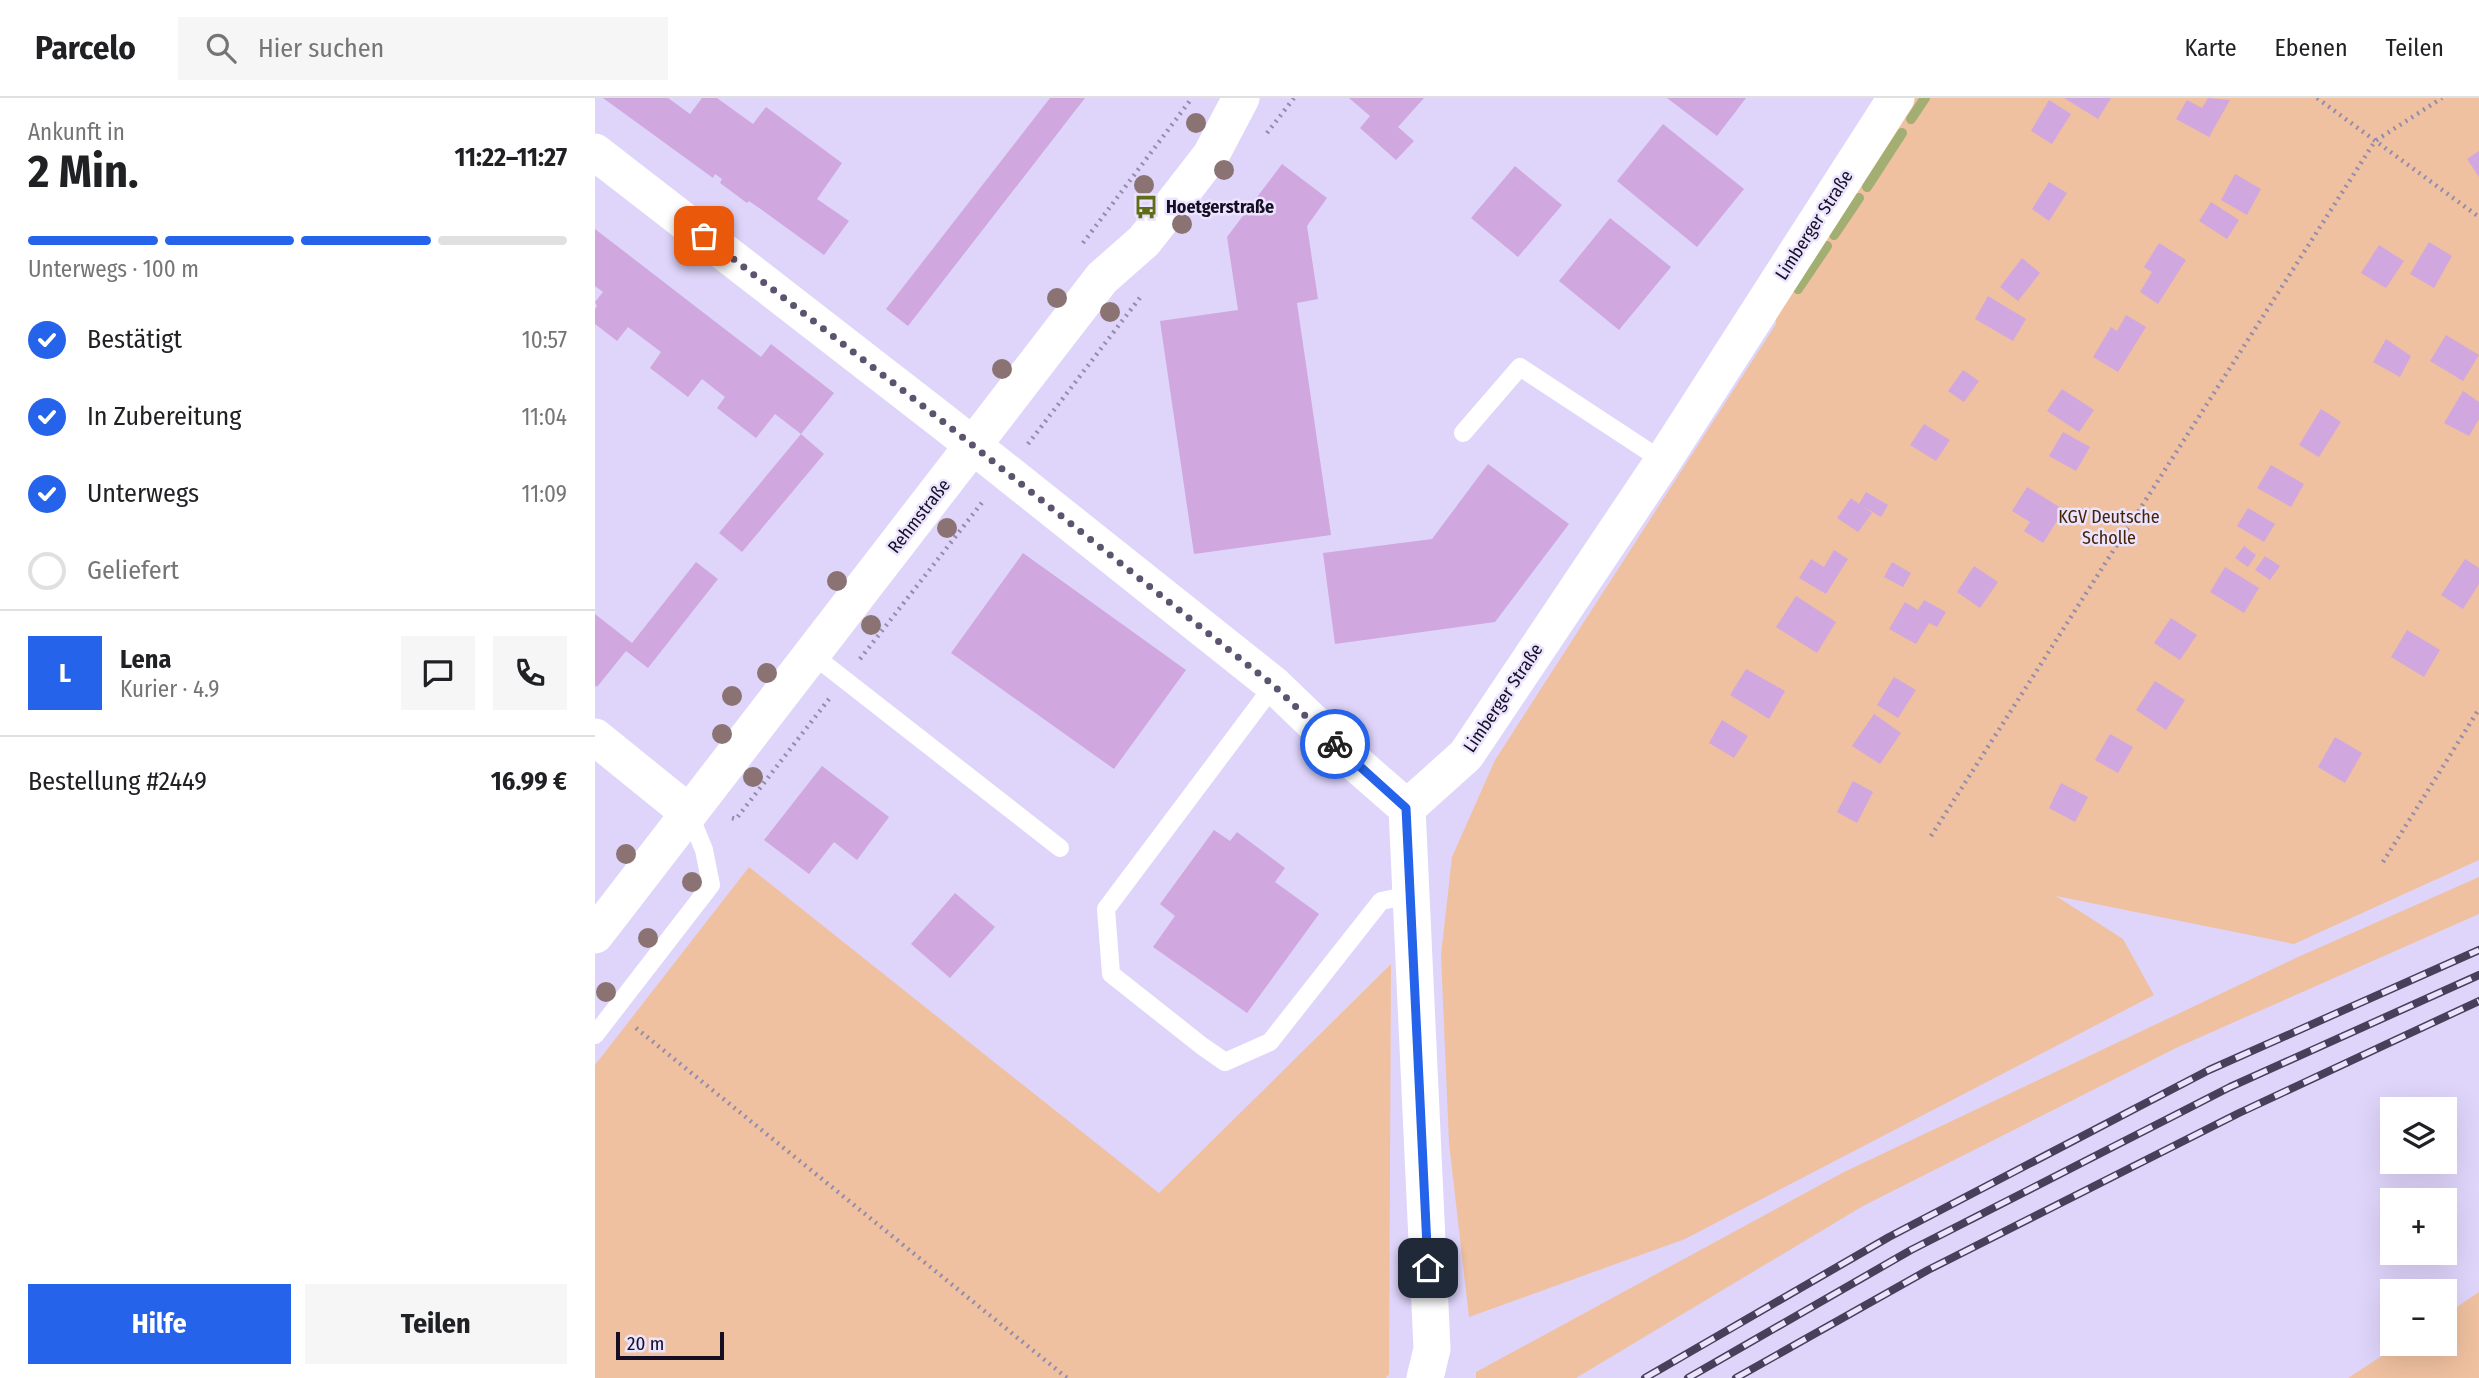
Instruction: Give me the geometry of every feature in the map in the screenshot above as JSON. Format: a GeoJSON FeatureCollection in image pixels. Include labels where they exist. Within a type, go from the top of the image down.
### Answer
{"type":"FeatureCollection","features":[{"type":"Feature","properties":{"kind":"street","name":"Rehmstraße"},"geometry":{"type":"LineString","coordinates":[[595,935],[1102,278],[1144,241],[1211,155],[1241,98]]}},
{"type":"Feature","properties":{"kind":"street","name":"Limberger Straße"},"geometry":{"type":"LineString","coordinates":[[1406,808],[1465,755],[1663,461],[1896,98]]}},
{"type":"Feature","properties":{"kind":"street"},"geometry":{"type":"LineString","coordinates":[[595,152],[973,446],[1273,685],[1406,808],[1432,1349],[1425,1378]]}},
{"type":"Feature","properties":{"kind":"street"},"geometry":{"type":"LineString","coordinates":[[595,737],[689,813]]}},
{"type":"Feature","properties":{"kind":"lane"},"geometry":{"type":"LineString","coordinates":[[1463,433],[1520,367],[1663,461]]}},
{"type":"Feature","properties":{"kind":"lane"},"geometry":{"type":"LineString","coordinates":[[813,654],[1061,848]]}},
{"type":"Feature","properties":{"kind":"lane"},"geometry":{"type":"LineString","coordinates":[[1273,685],[1106,909],[1111,974],[1225,1062],[1270,1042],[1381,901],[1411,895]]}},
{"type":"Feature","properties":{"kind":"lane"},"geometry":{"type":"LineString","coordinates":[[595,1035],[711,885],[704,850],[689,813]]}},
{"type":"Feature","properties":{"kind":"path"},"geometry":{"type":"LineString","coordinates":[[2317,98],[2479,217]]}},
{"type":"Feature","properties":{"kind":"path"},"geometry":{"type":"LineString","coordinates":[[1931,836],[2375,141],[2442,98]]}},
{"type":"Feature","properties":{"kind":"path"},"geometry":{"type":"LineString","coordinates":[[2383,862],[2479,709]]}},
{"type":"Feature","properties":{"kind":"path"},"geometry":{"type":"LineString","coordinates":[[614,1010],[1067,1378]]}},
{"type":"Feature","properties":{"kind":"green space","name":"KGV Deutsche Scholle"},"geometry":{"type":"Polygon","coordinates":[[[1913,98],[2479,98],[2479,860],[2294,944],[2056,896],[2123,939],[2154,995],[1685,1239],[1469,1317],[1449,1143],[1441,955],[1452,857],[1495,760],[1776,324],[1775,312],[1913,98]]]}},
{"type":"Feature","properties":{"kind":"green space"},"geometry":{"type":"Polygon","coordinates":[[[749,867],[1159,1193],[1391,964],[1389,1374],[1386,1378],[595,1378],[595,1065],[749,867]]]}},
{"type":"Feature","properties":{"kind":"green space"},"geometry":{"type":"Polygon","coordinates":[[[2479,877],[2479,914],[2178,1047],[1863,1206],[1576,1378],[1476,1378],[1476,1372],[1844,1172],[2298,957],[2479,877]]]}},
{"type":"Feature","properties":{"kind":"green space"},"geometry":{"type":"Polygon","coordinates":[[[2479,1292],[2479,1378],[2348,1378],[2382,1356],[2457,1356],[2457,1307],[2479,1292]]]}},
{"type":"Feature","properties":{"kind":"building"},"geometry":{"type":"Polygon","coordinates":[[[603,98],[668,98],[690,114],[702,98],[717,98],[753,124],[766,107],[842,163],[817,199],[849,221],[824,255],[720,183],[722,179],[715,174],[713,178],[603,98]]]}},
{"type":"Feature","properties":{"kind":"building"},"geometry":{"type":"Polygon","coordinates":[[[1050,98],[1085,98],[908,326],[886,309],[1050,98]]]}},
{"type":"Feature","properties":{"kind":"building"},"geometry":{"type":"Polygon","coordinates":[[[1349,98],[1424,98],[1398,127],[1414,141],[1396,160],[1360,128],[1370,116],[1349,98]]]}},
{"type":"Feature","properties":{"kind":"building"},"geometry":{"type":"Polygon","coordinates":[[[1667,98],[1746,98],[1717,136],[1667,98]]]}},
{"type":"Feature","properties":{"kind":"building"},"geometry":{"type":"Polygon","coordinates":[[[2064,98],[2111,98],[2098,119],[2064,98]]]}},
{"type":"Feature","properties":{"kind":"building"},"geometry":{"type":"Polygon","coordinates":[[[2208,98],[2230,100],[2209,137],[2176,119],[2187,100],[2202,108],[2208,98]]]}},
{"type":"Feature","properties":{"kind":"building"},"geometry":{"type":"Polygon","coordinates":[[[2049,100],[2071,114],[2052,144],[2031,131],[2049,100]]]}},
{"type":"Feature","properties":{"kind":"building"},"geometry":{"type":"Polygon","coordinates":[[[1663,124],[1744,189],[1697,247],[1617,181],[1663,124]]]}},
{"type":"Feature","properties":{"kind":"building"},"geometry":{"type":"Polygon","coordinates":[[[2479,151],[2479,177],[2467,159],[2479,151]]]}},
{"type":"Feature","properties":{"kind":"building"},"geometry":{"type":"Polygon","coordinates":[[[1282,164],[1327,198],[1307,226],[1318,299],[1297,303],[1331,535],[1194,554],[1160,321],[1238,310],[1227,237],[1282,164]]]}},
{"type":"Feature","properties":{"kind":"building"},"geometry":{"type":"Polygon","coordinates":[[[1515,166],[1562,205],[1518,257],[1471,218],[1515,166]]]}},
{"type":"Feature","properties":{"kind":"building"},"geometry":{"type":"Polygon","coordinates":[[[2235,174],[2261,189],[2247,215],[2221,200],[2235,174]]]}},
{"type":"Feature","properties":{"kind":"building"},"geometry":{"type":"Polygon","coordinates":[[[2049,182],[2067,193],[2049,221],[2032,209],[2049,182]]]}},
{"type":"Feature","properties":{"kind":"building"},"geometry":{"type":"Polygon","coordinates":[[[2211,202],[2239,220],[2227,239],[2199,221],[2211,202]]]}},
{"type":"Feature","properties":{"kind":"building"},"geometry":{"type":"Polygon","coordinates":[[[1610,218],[1671,267],[1619,330],[1559,281],[1610,218]]]}},
{"type":"Feature","properties":{"kind":"building"},"geometry":{"type":"Polygon","coordinates":[[[595,229],[761,357],[771,344],[834,393],[801,434],[775,414],[756,438],[717,408],[725,397],[702,379],[688,397],[650,368],[661,352],[628,327],[617,341],[595,324],[595,302],[603,292],[595,286],[595,229]]]}},
{"type":"Feature","properties":{"kind":"building"},"geometry":{"type":"Polygon","coordinates":[[[2429,242],[2452,256],[2434,288],[2410,274],[2429,242]]]}},
{"type":"Feature","properties":{"kind":"building"},"geometry":{"type":"Polygon","coordinates":[[[2159,243],[2186,260],[2158,304],[2140,292],[2152,272],[2144,267],[2159,243]]]}},
{"type":"Feature","properties":{"kind":"building"},"geometry":{"type":"Polygon","coordinates":[[[2379,245],[2404,261],[2386,288],[2361,273],[2379,245]]]}},
{"type":"Feature","properties":{"kind":"building"},"geometry":{"type":"Polygon","coordinates":[[[2022,258],[2040,273],[2018,301],[2000,287],[2022,258]]]}},
{"type":"Feature","properties":{"kind":"building"},"geometry":{"type":"Polygon","coordinates":[[[1988,296],[2026,319],[2013,341],[1975,319],[1988,296]]]}},
{"type":"Feature","properties":{"kind":"building"},"geometry":{"type":"Polygon","coordinates":[[[2126,315],[2146,327],[2118,372],[2093,357],[2111,327],[2117,331],[2126,315]]]}},
{"type":"Feature","properties":{"kind":"building"},"geometry":{"type":"Polygon","coordinates":[[[2446,335],[2479,355],[2463,381],[2430,361],[2446,335]]]}},
{"type":"Feature","properties":{"kind":"building"},"geometry":{"type":"Polygon","coordinates":[[[2386,339],[2411,356],[2400,377],[2373,362],[2386,339]]]}},
{"type":"Feature","properties":{"kind":"building"},"geometry":{"type":"Polygon","coordinates":[[[1963,370],[1979,381],[1964,402],[1948,391],[1963,370]]]}},
{"type":"Feature","properties":{"kind":"building"},"geometry":{"type":"Polygon","coordinates":[[[2062,389],[2094,410],[2079,432],[2047,411],[2062,389]]]}},
{"type":"Feature","properties":{"kind":"building"},"geometry":{"type":"Polygon","coordinates":[[[2463,391],[2479,402],[2479,419],[2469,436],[2444,423],[2463,391]]]}},
{"type":"Feature","properties":{"kind":"building"},"geometry":{"type":"Polygon","coordinates":[[[2321,409],[2341,422],[2319,457],[2299,445],[2321,409]]]}},
{"type":"Feature","properties":{"kind":"building"},"geometry":{"type":"Polygon","coordinates":[[[1924,424],[1950,440],[1936,461],[1910,445],[1924,424]]]}},
{"type":"Feature","properties":{"kind":"building"},"geometry":{"type":"Polygon","coordinates":[[[2063,432],[2090,447],[2076,471],[2049,456],[2063,432]]]}},
{"type":"Feature","properties":{"kind":"building"},"geometry":{"type":"Polygon","coordinates":[[[801,434],[824,454],[742,552],[719,533],[801,434]]]}},
{"type":"Feature","properties":{"kind":"building"},"geometry":{"type":"Polygon","coordinates":[[[1488,464],[1569,524],[1495,622],[1335,644],[1323,553],[1432,539],[1488,464]]]}},
{"type":"Feature","properties":{"kind":"building"},"geometry":{"type":"Polygon","coordinates":[[[2271,465],[2304,484],[2291,507],[2257,488],[2271,465]]]}},
{"type":"Feature","properties":{"kind":"building"},"geometry":{"type":"Polygon","coordinates":[[[2027,487],[2064,510],[2043,543],[2024,531],[2030,522],[2012,511],[2027,487]]]}},
{"type":"Feature","properties":{"kind":"building"},"geometry":{"type":"Polygon","coordinates":[[[1866,492],[1888,505],[1881,517],[1862,506],[1872,513],[1858,532],[1837,518],[1851,498],[1859,504],[1866,492]]]}},
{"type":"Feature","properties":{"kind":"building"},"geometry":{"type":"Polygon","coordinates":[[[2248,508],[2275,524],[2264,542],[2237,526],[2248,508]]]}},
{"type":"Feature","properties":{"kind":"building"},"geometry":{"type":"Polygon","coordinates":[[[2244,546],[2256,555],[2248,567],[2235,558],[2244,546]]]}},
{"type":"Feature","properties":{"kind":"building"},"geometry":{"type":"Polygon","coordinates":[[[1834,550],[1848,559],[1826,594],[1799,578],[1811,559],[1824,567],[1834,550]]]}},
{"type":"Feature","properties":{"kind":"building"},"geometry":{"type":"Polygon","coordinates":[[[1023,553],[1186,670],[1114,769],[951,653],[1023,553]]]}},
{"type":"Feature","properties":{"kind":"building"},"geometry":{"type":"Polygon","coordinates":[[[2265,556],[2280,566],[2270,580],[2255,570],[2265,556]]]}},
{"type":"Feature","properties":{"kind":"building"},"geometry":{"type":"Polygon","coordinates":[[[2465,559],[2479,568],[2479,584],[2463,609],[2441,595],[2465,559]]]}},
{"type":"Feature","properties":{"kind":"building"},"geometry":{"type":"Polygon","coordinates":[[[696,562],[718,579],[648,668],[626,651],[597,687],[595,614],[632,643],[696,562]]]}},
{"type":"Feature","properties":{"kind":"building"},"geometry":{"type":"Polygon","coordinates":[[[1892,562],[1911,573],[1903,587],[1884,577],[1892,562]]]}},
{"type":"Feature","properties":{"kind":"building"},"geometry":{"type":"Polygon","coordinates":[[[1974,566],[1998,582],[1980,608],[1957,592],[1974,566]]]}},
{"type":"Feature","properties":{"kind":"building"},"geometry":{"type":"Polygon","coordinates":[[[2225,567],[2259,588],[2244,613],[2210,592],[2225,567]]]}},
{"type":"Feature","properties":{"kind":"building"},"geometry":{"type":"Polygon","coordinates":[[[1796,596],[1836,622],[1817,653],[1776,627],[1796,596]]]}},
{"type":"Feature","properties":{"kind":"building"},"geometry":{"type":"Polygon","coordinates":[[[1924,600],[1946,612],[1937,627],[1929,623],[1916,644],[1889,629],[1905,602],[1918,610],[1924,600]]]}},
{"type":"Feature","properties":{"kind":"building"},"geometry":{"type":"Polygon","coordinates":[[[2171,618],[2197,635],[2180,660],[2154,643],[2171,618]]]}},
{"type":"Feature","properties":{"kind":"building"},"geometry":{"type":"Polygon","coordinates":[[[2407,630],[2440,650],[2424,677],[2391,657],[2407,630]]]}},
{"type":"Feature","properties":{"kind":"building"},"geometry":{"type":"Polygon","coordinates":[[[1746,669],[1785,691],[1769,719],[1730,695],[1746,669]]]}},
{"type":"Feature","properties":{"kind":"building"},"geometry":{"type":"Polygon","coordinates":[[[1894,677],[1916,690],[1898,718],[1877,705],[1894,677]]]}},
{"type":"Feature","properties":{"kind":"building"},"geometry":{"type":"Polygon","coordinates":[[[2155,681],[2185,700],[2166,730],[2136,710],[2155,681]]]}},
{"type":"Feature","properties":{"kind":"building"},"geometry":{"type":"Polygon","coordinates":[[[1874,714],[1901,733],[1880,764],[1852,746],[1874,714]]]}},
{"type":"Feature","properties":{"kind":"building"},"geometry":{"type":"Polygon","coordinates":[[[1722,720],[1748,736],[1734,758],[1709,743],[1722,720]]]}},
{"type":"Feature","properties":{"kind":"building"},"geometry":{"type":"Polygon","coordinates":[[[2110,734],[2133,747],[2118,773],[2095,760],[2110,734]]]}},
{"type":"Feature","properties":{"kind":"building"},"geometry":{"type":"Polygon","coordinates":[[[2335,737],[2362,753],[2345,783],[2318,767],[2335,737]]]}},
{"type":"Feature","properties":{"kind":"building"},"geometry":{"type":"Polygon","coordinates":[[[822,766],[889,817],[857,860],[834,842],[809,874],[764,840],[822,766]]]}},
{"type":"Feature","properties":{"kind":"building"},"geometry":{"type":"Polygon","coordinates":[[[1853,781],[1873,792],[1857,823],[1837,812],[1853,781]]]}},
{"type":"Feature","properties":{"kind":"building"},"geometry":{"type":"Polygon","coordinates":[[[2061,783],[2088,797],[2075,822],[2049,808],[2061,783]]]}},
{"type":"Feature","properties":{"kind":"building"},"geometry":{"type":"Polygon","coordinates":[[[1214,830],[1230,841],[1237,832],[1285,868],[1275,882],[1319,914],[1247,1013],[1153,947],[1175,916],[1160,904],[1214,830]]]}},
{"type":"Feature","properties":{"kind":"building"},"geometry":{"type":"Polygon","coordinates":[[[955,893],[995,927],[950,978],[911,944],[955,893]]]}},
{"type":"Feature","properties":{"kind":"waterway"},"geometry":{"type":"LineString","coordinates":[[1911,119],[1925,98]]}},
{"type":"Feature","properties":{"kind":"waterway"},"geometry":{"type":"LineString","coordinates":[[1867,187],[1902,133]]}},
{"type":"Feature","properties":{"kind":"waterway"},"geometry":{"type":"LineString","coordinates":[[1834,235],[1859,198]]}},
{"type":"Feature","properties":{"kind":"waterway"},"geometry":{"type":"LineString","coordinates":[[1798,289],[1827,246]]}},
{"type":"Feature","properties":{"kind":"railway"},"geometry":{"type":"LineString","coordinates":[[1645,1378],[1889,1237],[2209,1070],[2479,950]]}},
{"type":"Feature","properties":{"kind":"railway"},"geometry":{"type":"LineString","coordinates":[[1688,1378],[1911,1250],[2230,1087],[2479,975]]}},
{"type":"Feature","properties":{"kind":"railway"},"geometry":{"type":"LineString","coordinates":[[1736,1378],[1928,1270],[2239,1113],[2479,1001]]}},
{"type":"Feature","properties":{"kind":"way so far"},"geometry":{"type":"LineString","coordinates":[[704,236],[946,424],[1273,685],[1335,744]]}},
{"type":"Feature","properties":{"kind":"place","name":"Hoetgerstraße"},"geometry":{"type":"Point","coordinates":[1146,207]}},
{"type":"Feature","properties":{"kind":"route"},"geometry":{"type":"LineString","coordinates":[[1335,744],[1406,808],[1428,1268]]}}]}
